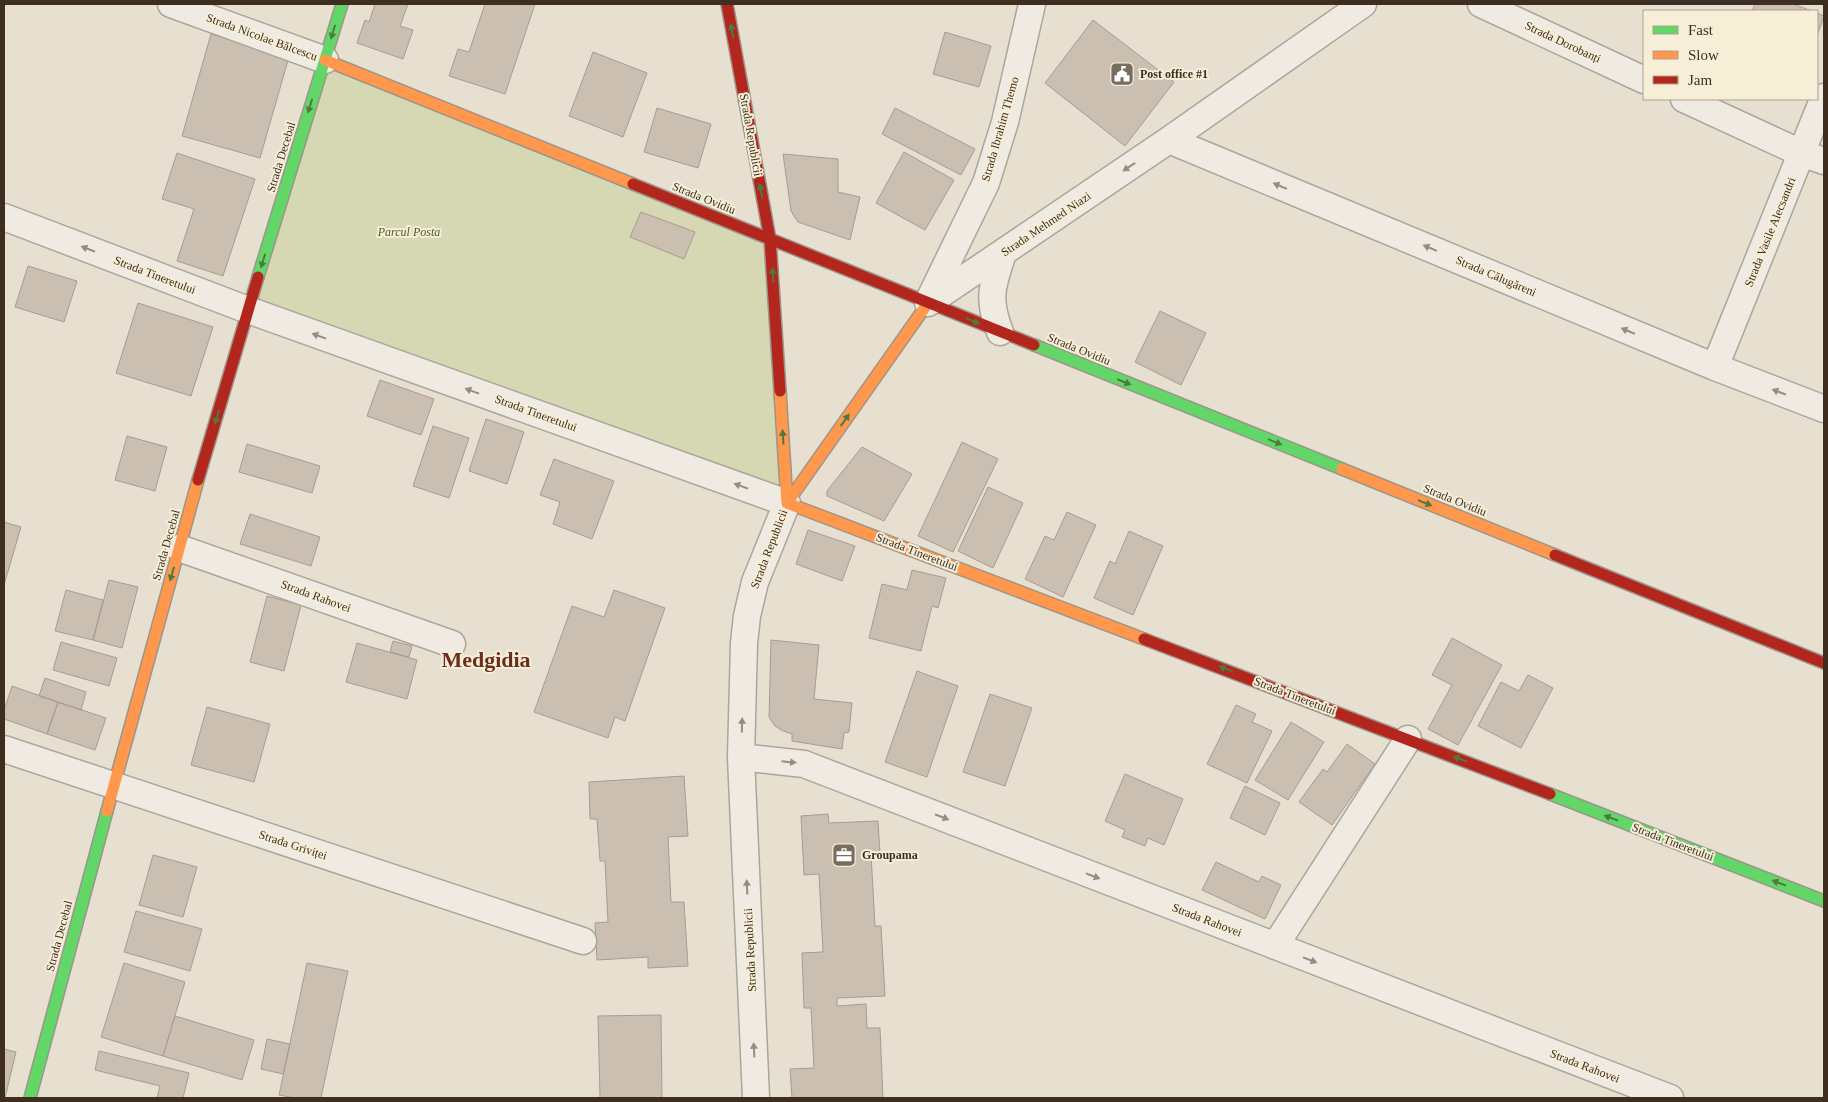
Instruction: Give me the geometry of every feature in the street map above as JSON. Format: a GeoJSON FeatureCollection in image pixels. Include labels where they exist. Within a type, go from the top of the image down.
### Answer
{"type":"FeatureCollection","features":[{"type":"Feature","properties":{"kind":"main road","name":"Strada Decebal"},"geometry":{"type":"LineString","coordinates":[[30,1098],[113,785],[179,548],[248,310],[342,4]]}},
{"type":"Feature","properties":{"kind":"main road","name":"Strada Republicii"},"geometry":{"type":"LineString","coordinates":[[727,4],[770,239],[787,503]]}},
{"type":"Feature","properties":{"kind":"main road","name":"Strada Ovidiu"},"geometry":{"type":"LineString","coordinates":[[325,60],[1824,664]]}},
{"type":"Feature","properties":{"kind":"main road","name":"Strada Mehmed Niazi"},"geometry":{"type":"LineString","coordinates":[[787,503],[928,303]]}},
{"type":"Feature","properties":{"kind":"main road","name":"Strada Tineretului"},"geometry":{"type":"LineString","coordinates":[[787,503],[1408,738],[1824,901]]}},
{"type":"Feature","properties":{"kind":"street","name":"Strada Nicolae Bălcescu"},"geometry":{"type":"LineString","coordinates":[[171,4],[325,60]]}},
{"type":"Feature","properties":{"kind":"street","name":"Strada Ibrahim Themo"},"geometry":{"type":"LineString","coordinates":[[928,303],[986,183],[1005,122],[1032,4]]}},
{"type":"Feature","properties":{"kind":"street","name":"Strada Mehmed Niazi"},"geometry":{"type":"LineString","coordinates":[[928,303],[1169,140],[1363,4]]}},
{"type":"Feature","properties":{"kind":"street","name":"Strada Dorobanți"},"geometry":{"type":"LineString","coordinates":[[1481,4],[1643,80]]}},
{"type":"Feature","properties":{"kind":"street","name":"Strada Vasile Alecsandri"},"geometry":{"type":"LineString","coordinates":[[1715,367],[1813,157],[1824,97]]}},
{"type":"Feature","properties":{"kind":"street"},"geometry":{"type":"LineString","coordinates":[[1686,100],[1813,157]]}},
{"type":"Feature","properties":{"kind":"street","name":"Strada Călugăreni"},"geometry":{"type":"LineString","coordinates":[[1169,140],[1715,367],[1824,409]]}},
{"type":"Feature","properties":{"kind":"street","name":"Strada Tineretului"},"geometry":{"type":"LineString","coordinates":[[4,218],[248,310],[787,503]]}},
{"type":"Feature","properties":{"kind":"street"},"geometry":{"type":"LineString","coordinates":[[1000,332],[993,315],[991,298],[1003,253]]}},
{"type":"Feature","properties":{"kind":"street","name":"Strada Republicii"},"geometry":{"type":"LineString","coordinates":[[756,1098],[741,757],[744,643],[746,616],[755,582],[787,503]]}},
{"type":"Feature","properties":{"kind":"street","name":"Strada Rahovei"},"geometry":{"type":"LineString","coordinates":[[179,548],[452,644]]}},
{"type":"Feature","properties":{"kind":"street"},"geometry":{"type":"LineString","coordinates":[[1275,946],[1408,738]]}},
{"type":"Feature","properties":{"kind":"street","name":"Strada Griviței"},"geometry":{"type":"LineString","coordinates":[[4,748],[583,941]]}},
{"type":"Feature","properties":{"kind":"street","name":"Strada Rahovei"},"geometry":{"type":"LineString","coordinates":[[741,757],[804,764],[1670,1098]]}},
{"type":"Feature","properties":{"kind":"green space","name":"Parcul Posta"},"geometry":{"type":"Polygon","coordinates":[[[325,60],[770,239],[787,503],[248,310],[325,60]]]}},
{"type":"Feature","properties":{"kind":"building"},"geometry":{"type":"Polygon","coordinates":[[[375,4],[408,4],[400,26],[413,30],[403,59],[357,43],[365,20],[369,22],[375,4]]]}},
{"type":"Feature","properties":{"kind":"building"},"geometry":{"type":"Polygon","coordinates":[[[485,4],[535,4],[505,94],[449,76],[458,49],[469,52],[485,4]]]}},
{"type":"Feature","properties":{"kind":"building"},"geometry":{"type":"Polygon","coordinates":[[[1755,4],[1793,4],[1809,10],[1752,10],[1755,4]]]}},
{"type":"Feature","properties":{"kind":"building"},"geometry":{"type":"Polygon","coordinates":[[[1818,13],[1824,16],[1818,33],[1818,13]]]}},
{"type":"Feature","properties":{"kind":"building"},"geometry":{"type":"Polygon","coordinates":[[[1093,20],[1174,82],[1125,146],[1045,83],[1093,20]]]}},
{"type":"Feature","properties":{"kind":"building"},"geometry":{"type":"Polygon","coordinates":[[[945,32],[991,46],[979,87],[933,74],[945,32]]]}},
{"type":"Feature","properties":{"kind":"building"},"geometry":{"type":"Polygon","coordinates":[[[211,34],[289,57],[260,158],[182,136],[211,34]]]}},
{"type":"Feature","properties":{"kind":"building"},"geometry":{"type":"Polygon","coordinates":[[[593,52],[647,73],[623,137],[569,116],[593,52]]]}},
{"type":"Feature","properties":{"kind":"building"},"geometry":{"type":"Polygon","coordinates":[[[657,108],[711,124],[698,168],[644,152],[657,108]]]}},
{"type":"Feature","properties":{"kind":"building"},"geometry":{"type":"Polygon","coordinates":[[[895,108],[975,149],[961,175],[882,134],[895,108]]]}},
{"type":"Feature","properties":{"kind":"building"},"geometry":{"type":"Polygon","coordinates":[[[904,152],[954,180],[925,230],[876,203],[904,152]]]}},
{"type":"Feature","properties":{"kind":"building"},"geometry":{"type":"Polygon","coordinates":[[[177,153],[255,179],[223,276],[177,261],[194,209],[162,199],[177,153]]]}},
{"type":"Feature","properties":{"kind":"building"},"geometry":{"type":"Polygon","coordinates":[[[783,154],[838,159],[838,192],[860,197],[850,240],[798,222],[791,211],[783,154]]]}},
{"type":"Feature","properties":{"kind":"building"},"geometry":{"type":"Polygon","coordinates":[[[641,212],[695,232],[684,259],[630,237],[641,212]]]}},
{"type":"Feature","properties":{"kind":"building"},"geometry":{"type":"Polygon","coordinates":[[[28,266],[77,281],[64,322],[15,307],[28,266]]]}},
{"type":"Feature","properties":{"kind":"building"},"geometry":{"type":"Polygon","coordinates":[[[138,303],[213,327],[191,396],[116,373],[138,303]]]}},
{"type":"Feature","properties":{"kind":"building"},"geometry":{"type":"Polygon","coordinates":[[[1160,311],[1206,333],[1181,385],[1135,362],[1160,311]]]}},
{"type":"Feature","properties":{"kind":"building"},"geometry":{"type":"Polygon","coordinates":[[[380,380],[434,399],[421,435],[367,416],[380,380]]]}},
{"type":"Feature","properties":{"kind":"building"},"geometry":{"type":"Polygon","coordinates":[[[486,419],[524,432],[507,484],[469,471],[486,419]]]}},
{"type":"Feature","properties":{"kind":"building"},"geometry":{"type":"Polygon","coordinates":[[[433,426],[469,438],[449,498],[413,486],[433,426]]]}},
{"type":"Feature","properties":{"kind":"building"},"geometry":{"type":"Polygon","coordinates":[[[127,436],[167,447],[155,491],[115,480],[127,436]]]}},
{"type":"Feature","properties":{"kind":"building"},"geometry":{"type":"Polygon","coordinates":[[[962,442],[998,459],[953,552],[918,536],[962,442]]]}},
{"type":"Feature","properties":{"kind":"building"},"geometry":{"type":"Polygon","coordinates":[[[247,444],[320,466],[312,493],[239,472],[247,444]]]}},
{"type":"Feature","properties":{"kind":"building"},"geometry":{"type":"Polygon","coordinates":[[[862,447],[912,474],[884,521],[827,496],[827,491],[862,447]]]}},
{"type":"Feature","properties":{"kind":"building"},"geometry":{"type":"Polygon","coordinates":[[[554,459],[614,481],[592,539],[553,524],[560,502],[540,495],[554,459]]]}},
{"type":"Feature","properties":{"kind":"building"},"geometry":{"type":"Polygon","coordinates":[[[988,487],[1023,503],[993,568],[958,551],[988,487]]]}},
{"type":"Feature","properties":{"kind":"building"},"geometry":{"type":"Polygon","coordinates":[[[1067,512],[1096,525],[1063,597],[1025,579],[1045,536],[1054,540],[1067,512]]]}},
{"type":"Feature","properties":{"kind":"building"},"geometry":{"type":"Polygon","coordinates":[[[250,514],[320,537],[311,566],[240,544],[250,514]]]}},
{"type":"Feature","properties":{"kind":"building"},"geometry":{"type":"Polygon","coordinates":[[[4,522],[21,527],[4,585],[4,522]]]}},
{"type":"Feature","properties":{"kind":"building"},"geometry":{"type":"Polygon","coordinates":[[[808,530],[855,546],[842,581],[796,564],[808,530]]]}},
{"type":"Feature","properties":{"kind":"building"},"geometry":{"type":"Polygon","coordinates":[[[1129,531],[1163,546],[1133,615],[1094,598],[1110,561],[1115,564],[1129,531]]]}},
{"type":"Feature","properties":{"kind":"building"},"geometry":{"type":"Polygon","coordinates":[[[912,570],[946,578],[938,608],[932,606],[921,651],[869,638],[882,584],[907,590],[912,570]]]}},
{"type":"Feature","properties":{"kind":"building"},"geometry":{"type":"Polygon","coordinates":[[[109,580],[138,587],[122,648],[93,640],[109,580]]]}},
{"type":"Feature","properties":{"kind":"building"},"geometry":{"type":"Polygon","coordinates":[[[66,590],[103,600],[93,640],[55,631],[66,590]]]}},
{"type":"Feature","properties":{"kind":"building"},"geometry":{"type":"Polygon","coordinates":[[[614,590],[665,608],[625,721],[615,717],[608,738],[534,712],[572,606],[604,617],[614,590]]]}},
{"type":"Feature","properties":{"kind":"building"},"geometry":{"type":"Polygon","coordinates":[[[267,596],[301,605],[284,671],[250,662],[267,596]]]}},
{"type":"Feature","properties":{"kind":"building"},"geometry":{"type":"Polygon","coordinates":[[[1452,638],[1502,665],[1458,745],[1428,729],[1452,685],[1432,675],[1452,638]]]}},
{"type":"Feature","properties":{"kind":"building"},"geometry":{"type":"Polygon","coordinates":[[[771,640],[819,645],[814,699],[852,703],[849,732],[844,733],[842,749],[792,741],[792,734],[775,726],[769,717],[771,640]]]}},
{"type":"Feature","properties":{"kind":"building"},"geometry":{"type":"Polygon","coordinates":[[[393,641],[412,646],[409,657],[390,652],[393,641]]]}},
{"type":"Feature","properties":{"kind":"building"},"geometry":{"type":"Polygon","coordinates":[[[61,642],[117,658],[109,686],[53,670],[61,642]]]}},
{"type":"Feature","properties":{"kind":"building"},"geometry":{"type":"Polygon","coordinates":[[[357,643],[417,660],[407,699],[346,682],[357,643]]]}},
{"type":"Feature","properties":{"kind":"building"},"geometry":{"type":"Polygon","coordinates":[[[917,671],[958,686],[927,777],[885,762],[917,671]]]}},
{"type":"Feature","properties":{"kind":"building"},"geometry":{"type":"Polygon","coordinates":[[[1528,675],[1553,688],[1521,748],[1478,726],[1501,682],[1519,691],[1528,675]]]}},
{"type":"Feature","properties":{"kind":"building"},"geometry":{"type":"Polygon","coordinates":[[[45,678],[86,692],[81,710],[39,696],[45,678]]]}},
{"type":"Feature","properties":{"kind":"building"},"geometry":{"type":"Polygon","coordinates":[[[12,686],[58,702],[47,734],[4,719],[4,711],[12,686]]]}},
{"type":"Feature","properties":{"kind":"building"},"geometry":{"type":"Polygon","coordinates":[[[990,694],[1032,708],[1005,786],[963,772],[990,694]]]}},
{"type":"Feature","properties":{"kind":"building"},"geometry":{"type":"Polygon","coordinates":[[[58,702],[106,718],[95,750],[47,734],[58,702]]]}},
{"type":"Feature","properties":{"kind":"building"},"geometry":{"type":"Polygon","coordinates":[[[1236,705],[1256,714],[1252,722],[1272,731],[1247,783],[1207,764],[1236,705]]]}},
{"type":"Feature","properties":{"kind":"building"},"geometry":{"type":"Polygon","coordinates":[[[207,707],[270,724],[254,782],[191,765],[207,707]]]}},
{"type":"Feature","properties":{"kind":"building"},"geometry":{"type":"Polygon","coordinates":[[[1291,722],[1324,742],[1288,800],[1255,780],[1291,722]]]}},
{"type":"Feature","properties":{"kind":"building"},"geometry":{"type":"Polygon","coordinates":[[[1347,744],[1375,764],[1332,825],[1299,802],[1323,769],[1327,772],[1347,744]]]}},
{"type":"Feature","properties":{"kind":"building"},"geometry":{"type":"Polygon","coordinates":[[[1125,774],[1183,799],[1164,845],[1148,838],[1145,846],[1122,837],[1125,830],[1105,821],[1125,774]]]}},
{"type":"Feature","properties":{"kind":"building"},"geometry":{"type":"Polygon","coordinates":[[[684,776],[688,836],[668,837],[671,902],[684,902],[688,966],[648,968],[648,957],[597,960],[595,923],[608,922],[605,861],[600,861],[597,819],[590,819],[589,782],[684,776]]]}},
{"type":"Feature","properties":{"kind":"building"},"geometry":{"type":"Polygon","coordinates":[[[1245,786],[1280,803],[1265,835],[1230,818],[1245,786]]]}},
{"type":"Feature","properties":{"kind":"building"},"geometry":{"type":"Polygon","coordinates":[[[828,814],[829,823],[878,821],[880,854],[871,854],[875,926],[881,926],[885,996],[837,998],[837,1006],[866,1004],[867,1028],[880,1028],[883,1098],[792,1098],[790,1069],[814,1068],[811,1008],[804,1008],[802,953],[823,952],[819,874],[804,875],[801,816],[828,814]]]}},
{"type":"Feature","properties":{"kind":"building"},"geometry":{"type":"Polygon","coordinates":[[[153,855],[197,867],[183,917],[139,905],[153,855]]]}},
{"type":"Feature","properties":{"kind":"building"},"geometry":{"type":"Polygon","coordinates":[[[1216,862],[1259,882],[1262,876],[1281,885],[1265,919],[1202,890],[1216,862]]]}},
{"type":"Feature","properties":{"kind":"building"},"geometry":{"type":"Polygon","coordinates":[[[136,911],[202,929],[190,971],[124,952],[136,911]]]}},
{"type":"Feature","properties":{"kind":"building"},"geometry":{"type":"Polygon","coordinates":[[[124,963],[185,982],[163,1056],[101,1037],[124,963]]]}},
{"type":"Feature","properties":{"kind":"building"},"geometry":{"type":"Polygon","coordinates":[[[307,963],[348,971],[321,1098],[295,1098],[279,1095],[307,963]]]}},
{"type":"Feature","properties":{"kind":"building"},"geometry":{"type":"Polygon","coordinates":[[[661,1015],[662,1098],[600,1098],[598,1016],[661,1015]]]}},
{"type":"Feature","properties":{"kind":"building"},"geometry":{"type":"Polygon","coordinates":[[[175,1016],[254,1040],[242,1080],[163,1056],[175,1016]]]}},
{"type":"Feature","properties":{"kind":"building"},"geometry":{"type":"Polygon","coordinates":[[[267,1039],[290,1044],[283,1074],[261,1069],[267,1039]]]}},
{"type":"Feature","properties":{"kind":"building"},"geometry":{"type":"Polygon","coordinates":[[[4,1049],[16,1052],[5,1098],[4,1098],[4,1049]]]}},
{"type":"Feature","properties":{"kind":"building"},"geometry":{"type":"Polygon","coordinates":[[[99,1051],[189,1073],[183,1098],[157,1098],[160,1086],[95,1070],[99,1051]]]}},
{"type":"Feature","properties":{"kind":"traffic: fast"},"geometry":{"type":"LineString","coordinates":[[258,277],[342,4]]}},
{"type":"Feature","properties":{"kind":"traffic: fast"},"geometry":{"type":"LineString","coordinates":[[1034,345],[1342,469]]}},
{"type":"Feature","properties":{"kind":"traffic: fast"},"geometry":{"type":"LineString","coordinates":[[1550,794],[1824,901]]}},
{"type":"Feature","properties":{"kind":"traffic: fast"},"geometry":{"type":"LineString","coordinates":[[30,1098],[107,811]]}},
{"type":"Feature","properties":{"kind":"traffic: slow"},"geometry":{"type":"LineString","coordinates":[[325,60],[633,184]]}},
{"type":"Feature","properties":{"kind":"traffic: slow"},"geometry":{"type":"LineString","coordinates":[[787,503],[928,303]]}},
{"type":"Feature","properties":{"kind":"traffic: slow"},"geometry":{"type":"LineString","coordinates":[[780,391],[787,503]]}},
{"type":"Feature","properties":{"kind":"traffic: slow"},"geometry":{"type":"LineString","coordinates":[[1342,469],[1555,555]]}},
{"type":"Feature","properties":{"kind":"traffic: slow"},"geometry":{"type":"LineString","coordinates":[[107,811],[198,480]]}},
{"type":"Feature","properties":{"kind":"traffic: slow"},"geometry":{"type":"LineString","coordinates":[[787,503],[1144,639]]}},
{"type":"Feature","properties":{"kind":"traffic: jam"},"geometry":{"type":"LineString","coordinates":[[727,4],[770,239],[780,391]]}},
{"type":"Feature","properties":{"kind":"traffic: jam"},"geometry":{"type":"LineString","coordinates":[[633,184],[1034,345]]}},
{"type":"Feature","properties":{"kind":"traffic: jam"},"geometry":{"type":"LineString","coordinates":[[198,480],[258,277]]}},
{"type":"Feature","properties":{"kind":"traffic: jam"},"geometry":{"type":"LineString","coordinates":[[1555,555],[1824,663]]}},
{"type":"Feature","properties":{"kind":"traffic: jam"},"geometry":{"type":"LineString","coordinates":[[1144,639],[1550,794]]}},
{"type":"Feature","properties":{"kind":"place","name":"Post office #1"},"geometry":{"type":"Point","coordinates":[1122,74]}},
{"type":"Feature","properties":{"kind":"place","name":"Groupama"},"geometry":{"type":"Point","coordinates":[844,855]}},
{"type":"Feature","properties":{"kind":"district","name":"Medgidia"},"geometry":{"type":"Point","coordinates":[486,659]}}]}
